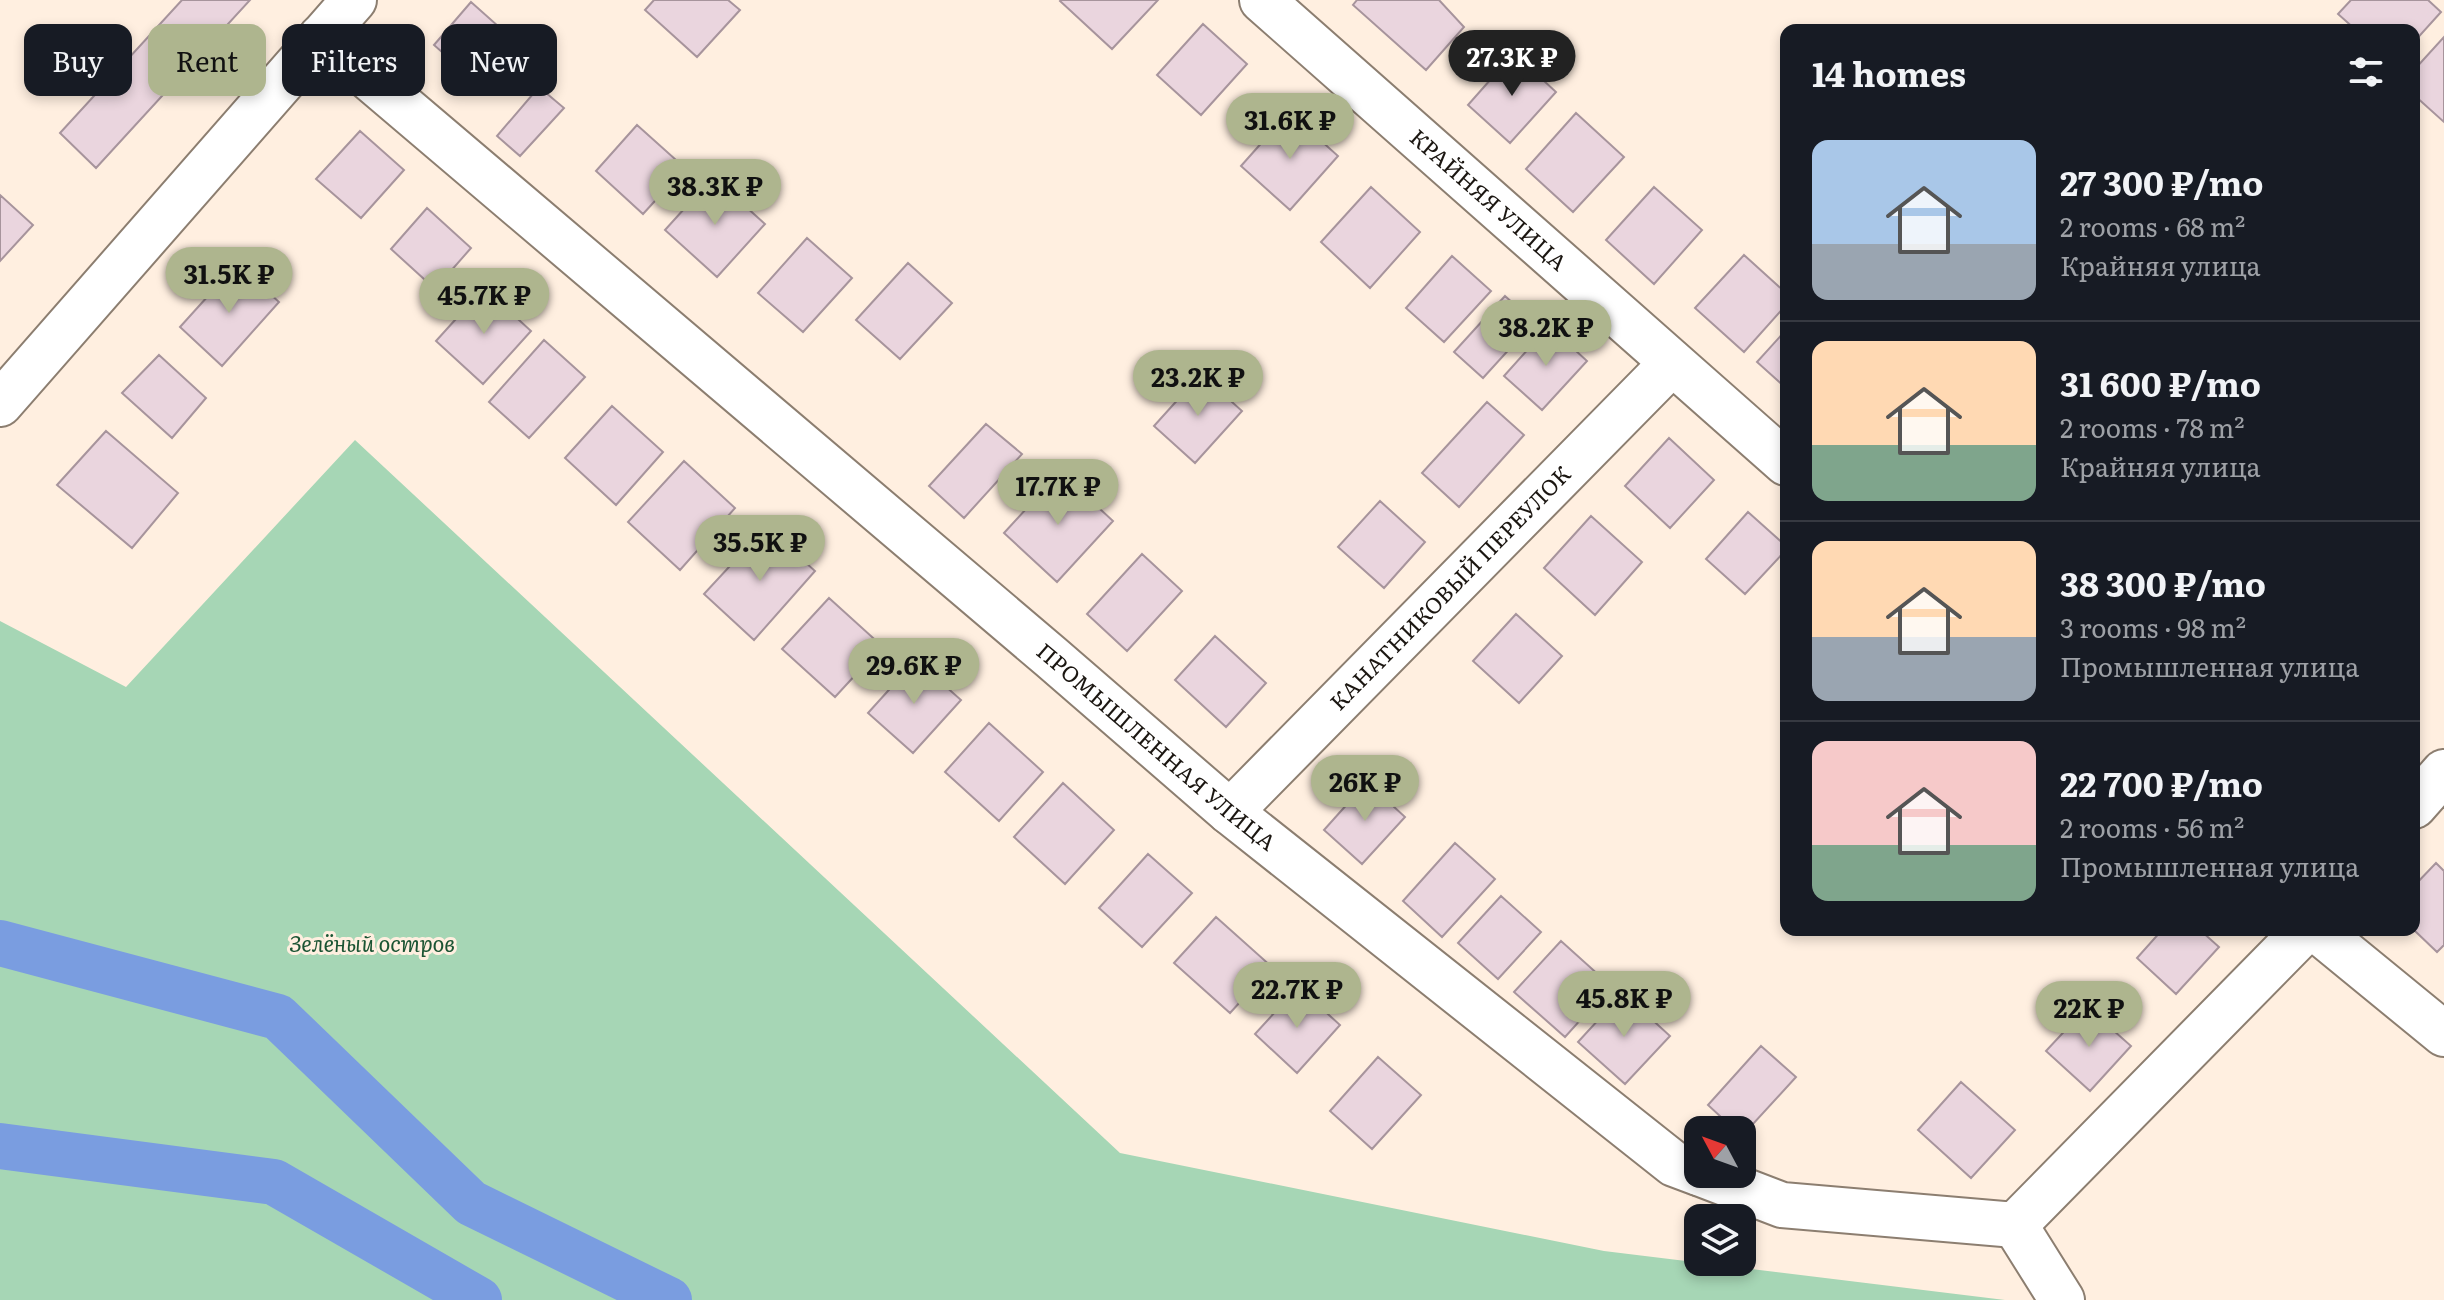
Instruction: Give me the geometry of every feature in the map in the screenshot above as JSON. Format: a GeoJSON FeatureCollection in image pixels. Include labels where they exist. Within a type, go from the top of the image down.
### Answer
{"type":"FeatureCollection","features":[{"type":"Feature","properties":{"kind":"street"},"geometry":{"type":"LineString","coordinates":[[333,24],[354,0]]}},
{"type":"Feature","properties":{"kind":"street","name":"КРАЙНЯЯ УЛИЦА"},"geometry":{"type":"LineString","coordinates":[[1262,0],[1780,458]]}},
{"type":"Feature","properties":{"kind":"street"},"geometry":{"type":"LineString","coordinates":[[0,404],[282,82]]}},
{"type":"Feature","properties":{"kind":"street","name":"ПРОМЫШЛЕННАЯ УЛИЦА"},"geometry":{"type":"LineString","coordinates":[[390,96],[1230,812],[1684,1165]]}},
{"type":"Feature","properties":{"kind":"street","name":"КАНАТНИКОВЫЙ ПЕРЕУЛОК"},"geometry":{"type":"LineString","coordinates":[[1230,812],[1672,363]]}},
{"type":"Feature","properties":{"kind":"street"},"geometry":{"type":"LineString","coordinates":[[2420,799],[2444,772]]}},
{"type":"Feature","properties":{"kind":"street"},"geometry":{"type":"LineString","coordinates":[[2062,1300],[2015,1225],[2299,936]]}},
{"type":"Feature","properties":{"kind":"street"},"geometry":{"type":"LineString","coordinates":[[2324,936],[2444,1034]]}},
{"type":"Feature","properties":{"kind":"street","name":"ПРОМЫШЛЕННАЯ УЛИЦА"},"geometry":{"type":"LineString","coordinates":[[1738,1188],[1782,1205],[2015,1225]]}},
{"type":"Feature","properties":{"kind":"green space","name":"Зелёный остров"},"geometry":{"type":"Polygon","coordinates":[[[355,440],[1120,1153],[1604,1251],[1684,1261],[1684,1276],[1756,1276],[1756,1270],[2005,1300],[0,1300],[0,621],[126,687],[355,440]]]}},
{"type":"Feature","properties":{"kind":"building"},"geometry":{"type":"Polygon","coordinates":[[[182,0],[250,0],[228,24],[160,24],[182,0]]]}},
{"type":"Feature","properties":{"kind":"building"},"geometry":{"type":"Polygon","coordinates":[[[654,0],[728,0],[740,10],[697,57],[645,10],[654,0]]]}},
{"type":"Feature","properties":{"kind":"building"},"geometry":{"type":"Polygon","coordinates":[[[1061,0],[1158,0],[1112,49],[1061,0]]]}},
{"type":"Feature","properties":{"kind":"building"},"geometry":{"type":"Polygon","coordinates":[[[1357,0],[1439,0],[1464,27],[1426,70],[1353,5],[1357,0]]]}},
{"type":"Feature","properties":{"kind":"building"},"geometry":{"type":"Polygon","coordinates":[[[2351,0],[2428,0],[2441,12],[2420,35],[2420,24],[2349,24],[2338,14],[2351,0]]]}},
{"type":"Feature","properties":{"kind":"building"},"geometry":{"type":"Polygon","coordinates":[[[471,2],[496,24],[452,24],[471,2]]]}},
{"type":"Feature","properties":{"kind":"building"},"geometry":{"type":"Polygon","coordinates":[[[1203,24],[1247,64],[1201,115],[1157,75],[1203,24]]]}},
{"type":"Feature","properties":{"kind":"building"},"geometry":{"type":"Polygon","coordinates":[[[148,37],[148,96],[162,96],[96,168],[60,133],[94,96],[132,96],[132,55],[148,37]]]}},
{"type":"Feature","properties":{"kind":"building"},"geometry":{"type":"Polygon","coordinates":[[[441,37],[441,51],[434,45],[441,37]]]}},
{"type":"Feature","properties":{"kind":"building"},"geometry":{"type":"Polygon","coordinates":[[[2444,37],[2444,122],[2420,100],[2420,63],[2444,37]]]}},
{"type":"Feature","properties":{"kind":"building"},"geometry":{"type":"Polygon","coordinates":[[[1514,53],[1556,92],[1510,143],[1468,105],[1514,53]]]}},
{"type":"Feature","properties":{"kind":"building"},"geometry":{"type":"Polygon","coordinates":[[[531,96],[550,96],[564,108],[520,156],[497,136],[531,96]]]}},
{"type":"Feature","properties":{"kind":"building"},"geometry":{"type":"Polygon","coordinates":[[[1289,112],[1338,156],[1290,210],[1241,166],[1289,112]]]}},
{"type":"Feature","properties":{"kind":"building"},"geometry":{"type":"Polygon","coordinates":[[[1576,113],[1624,157],[1573,212],[1526,169],[1576,113]]]}},
{"type":"Feature","properties":{"kind":"building"},"geometry":{"type":"Polygon","coordinates":[[[637,125],[685,168],[643,214],[596,171],[637,125]]]}},
{"type":"Feature","properties":{"kind":"building"},"geometry":{"type":"Polygon","coordinates":[[[360,131],[404,170],[361,218],[316,179],[360,131]]]}},
{"type":"Feature","properties":{"kind":"building"},"geometry":{"type":"Polygon","coordinates":[[[713,177],[765,224],[717,277],[665,230],[713,177]]]}},
{"type":"Feature","properties":{"kind":"building"},"geometry":{"type":"Polygon","coordinates":[[[1371,187],[1420,232],[1370,288],[1321,242],[1371,187]]]}},
{"type":"Feature","properties":{"kind":"building"},"geometry":{"type":"Polygon","coordinates":[[[1654,187],[1702,230],[1654,284],[1606,240],[1654,187]]]}},
{"type":"Feature","properties":{"kind":"building"},"geometry":{"type":"Polygon","coordinates":[[[0,195],[33,225],[0,261],[0,195]]]}},
{"type":"Feature","properties":{"kind":"building"},"geometry":{"type":"Polygon","coordinates":[[[427,208],[471,248],[435,289],[391,249],[427,208]]]}},
{"type":"Feature","properties":{"kind":"building"},"geometry":{"type":"Polygon","coordinates":[[[807,238],[852,278],[803,332],[758,293],[807,238]]]}},
{"type":"Feature","properties":{"kind":"building"},"geometry":{"type":"Polygon","coordinates":[[[1744,255],[1780,288],[1780,312],[1744,352],[1695,308],[1744,255]]]}},
{"type":"Feature","properties":{"kind":"building"},"geometry":{"type":"Polygon","coordinates":[[[1452,256],[1491,291],[1444,342],[1406,308],[1452,256]]]}},
{"type":"Feature","properties":{"kind":"building"},"geometry":{"type":"Polygon","coordinates":[[[908,263],[952,303],[900,359],[856,320],[908,263]]]}},
{"type":"Feature","properties":{"kind":"building"},"geometry":{"type":"Polygon","coordinates":[[[237,264],[279,302],[222,366],[180,327],[237,264]]]}},
{"type":"Feature","properties":{"kind":"building"},"geometry":{"type":"Polygon","coordinates":[[[484,288],[531,331],[483,384],[436,341],[484,288]]]}},
{"type":"Feature","properties":{"kind":"building"},"geometry":{"type":"Polygon","coordinates":[[[1505,296],[1534,322],[1483,378],[1454,352],[1505,296]]]}},
{"type":"Feature","properties":{"kind":"building"},"geometry":{"type":"Polygon","coordinates":[[[1549,326],[1587,361],[1542,410],[1504,376],[1549,326]]]}},
{"type":"Feature","properties":{"kind":"building"},"geometry":{"type":"Polygon","coordinates":[[[1780,337],[1780,383],[1757,362],[1780,337]]]}},
{"type":"Feature","properties":{"kind":"building"},"geometry":{"type":"Polygon","coordinates":[[[544,340],[585,377],[529,438],[489,402],[544,340]]]}},
{"type":"Feature","properties":{"kind":"building"},"geometry":{"type":"Polygon","coordinates":[[[159,355],[206,398],[172,438],[122,393],[159,355]]]}},
{"type":"Feature","properties":{"kind":"building"},"geometry":{"type":"Polygon","coordinates":[[[1201,374],[1242,411],[1195,463],[1154,426],[1201,374]]]}},
{"type":"Feature","properties":{"kind":"building"},"geometry":{"type":"Polygon","coordinates":[[[1487,402],[1524,435],[1459,507],[1422,473],[1487,402]]]}},
{"type":"Feature","properties":{"kind":"building"},"geometry":{"type":"Polygon","coordinates":[[[612,406],[663,452],[616,505],[565,458],[612,406]]]}},
{"type":"Feature","properties":{"kind":"building"},"geometry":{"type":"Polygon","coordinates":[[[986,424],[1022,454],[964,518],[929,486],[986,424]]]}},
{"type":"Feature","properties":{"kind":"building"},"geometry":{"type":"Polygon","coordinates":[[[106,431],[178,493],[132,548],[57,485],[106,431]]]}},
{"type":"Feature","properties":{"kind":"building"},"geometry":{"type":"Polygon","coordinates":[[[1669,438],[1714,480],[1670,528],[1625,486],[1669,438]]]}},
{"type":"Feature","properties":{"kind":"building"},"geometry":{"type":"Polygon","coordinates":[[[684,461],[735,508],[680,570],[628,522],[684,461]]]}},
{"type":"Feature","properties":{"kind":"building"},"geometry":{"type":"Polygon","coordinates":[[[1060,472],[1113,521],[1057,582],[1004,533],[1060,472]]]}},
{"type":"Feature","properties":{"kind":"building"},"geometry":{"type":"Polygon","coordinates":[[[1380,501],[1425,542],[1384,588],[1338,547],[1380,501]]]}},
{"type":"Feature","properties":{"kind":"building"},"geometry":{"type":"Polygon","coordinates":[[[1748,512],[1780,541],[1780,556],[1745,594],[1706,559],[1748,512]]]}},
{"type":"Feature","properties":{"kind":"building"},"geometry":{"type":"Polygon","coordinates":[[[1591,516],[1642,562],[1595,615],[1544,568],[1591,516]]]}},
{"type":"Feature","properties":{"kind":"building"},"geometry":{"type":"Polygon","coordinates":[[[766,527],[815,571],[754,640],[704,594],[766,527]]]}},
{"type":"Feature","properties":{"kind":"building"},"geometry":{"type":"Polygon","coordinates":[[[1142,554],[1182,591],[1127,651],[1087,614],[1142,554]]]}},
{"type":"Feature","properties":{"kind":"building"},"geometry":{"type":"Polygon","coordinates":[[[829,598],[882,646],[835,697],[782,649],[829,598]]]}},
{"type":"Feature","properties":{"kind":"building"},"geometry":{"type":"Polygon","coordinates":[[[1516,614],[1562,656],[1519,703],[1473,661],[1516,614]]]}},
{"type":"Feature","properties":{"kind":"building"},"geometry":{"type":"Polygon","coordinates":[[[1215,636],[1266,683],[1226,727],[1175,680],[1215,636]]]}},
{"type":"Feature","properties":{"kind":"building"},"geometry":{"type":"Polygon","coordinates":[[[916,660],[961,700],[913,753],[868,713],[916,660]]]}},
{"type":"Feature","properties":{"kind":"building"},"geometry":{"type":"Polygon","coordinates":[[[989,723],[1043,772],[999,821],[945,772],[989,723]]]}},
{"type":"Feature","properties":{"kind":"building"},"geometry":{"type":"Polygon","coordinates":[[[1367,782],[1405,817],[1362,864],[1324,830],[1367,782]]]}},
{"type":"Feature","properties":{"kind":"building"},"geometry":{"type":"Polygon","coordinates":[[[1063,783],[1114,830],[1065,884],[1014,837],[1063,783]]]}},
{"type":"Feature","properties":{"kind":"building"},"geometry":{"type":"Polygon","coordinates":[[[1455,843],[1495,879],[1442,937],[1403,901],[1455,843]]]}},
{"type":"Feature","properties":{"kind":"building"},"geometry":{"type":"Polygon","coordinates":[[[1148,854],[1192,893],[1142,947],[1099,908],[1148,854]]]}},
{"type":"Feature","properties":{"kind":"building"},"geometry":{"type":"Polygon","coordinates":[[[2436,863],[2444,871],[2444,945],[2437,952],[2420,936],[2420,880],[2436,863]]]}},
{"type":"Feature","properties":{"kind":"building"},"geometry":{"type":"Polygon","coordinates":[[[1501,896],[1541,932],[1498,979],[1458,943],[1501,896]]]}},
{"type":"Feature","properties":{"kind":"building"},"geometry":{"type":"Polygon","coordinates":[[[1216,917],[1272,967],[1230,1013],[1174,963],[1216,917]]]}},
{"type":"Feature","properties":{"kind":"building"},"geometry":{"type":"Polygon","coordinates":[[[2157,936],[2207,936],[2219,947],[2176,994],[2137,958],[2157,936]]]}},
{"type":"Feature","properties":{"kind":"building"},"geometry":{"type":"Polygon","coordinates":[[[1561,941],[1611,986],[1565,1037],[1514,992],[1561,941]]]}},
{"type":"Feature","properties":{"kind":"building"},"geometry":{"type":"Polygon","coordinates":[[[1298,987],[1340,1025],[1297,1073],[1255,1034],[1298,987]]]}},
{"type":"Feature","properties":{"kind":"building"},"geometry":{"type":"Polygon","coordinates":[[[1623,993],[1670,1036],[1625,1084],[1578,1042],[1623,993]]]}},
{"type":"Feature","properties":{"kind":"building"},"geometry":{"type":"Polygon","coordinates":[[[2087,1007],[2131,1046],[2090,1091],[2046,1051],[2087,1007]]]}},
{"type":"Feature","properties":{"kind":"building"},"geometry":{"type":"Polygon","coordinates":[[[1761,1046],[1796,1077],[1756,1121],[1756,1116],[1720,1116],[1708,1105],[1761,1046]]]}},
{"type":"Feature","properties":{"kind":"building"},"geometry":{"type":"Polygon","coordinates":[[[1378,1057],[1421,1095],[1372,1149],[1330,1111],[1378,1057]]]}},
{"type":"Feature","properties":{"kind":"building"},"geometry":{"type":"Polygon","coordinates":[[[1961,1082],[2015,1130],[1971,1178],[1918,1130],[1961,1082]]]}},
{"type":"Feature","properties":{"kind":"waterway"},"geometry":{"type":"LineString","coordinates":[[0,943],[278,1017],[471,1203],[669,1300]]}},
{"type":"Feature","properties":{"kind":"waterway"},"geometry":{"type":"LineString","coordinates":[[0,1146],[274,1182],[479,1300]]}}]}
